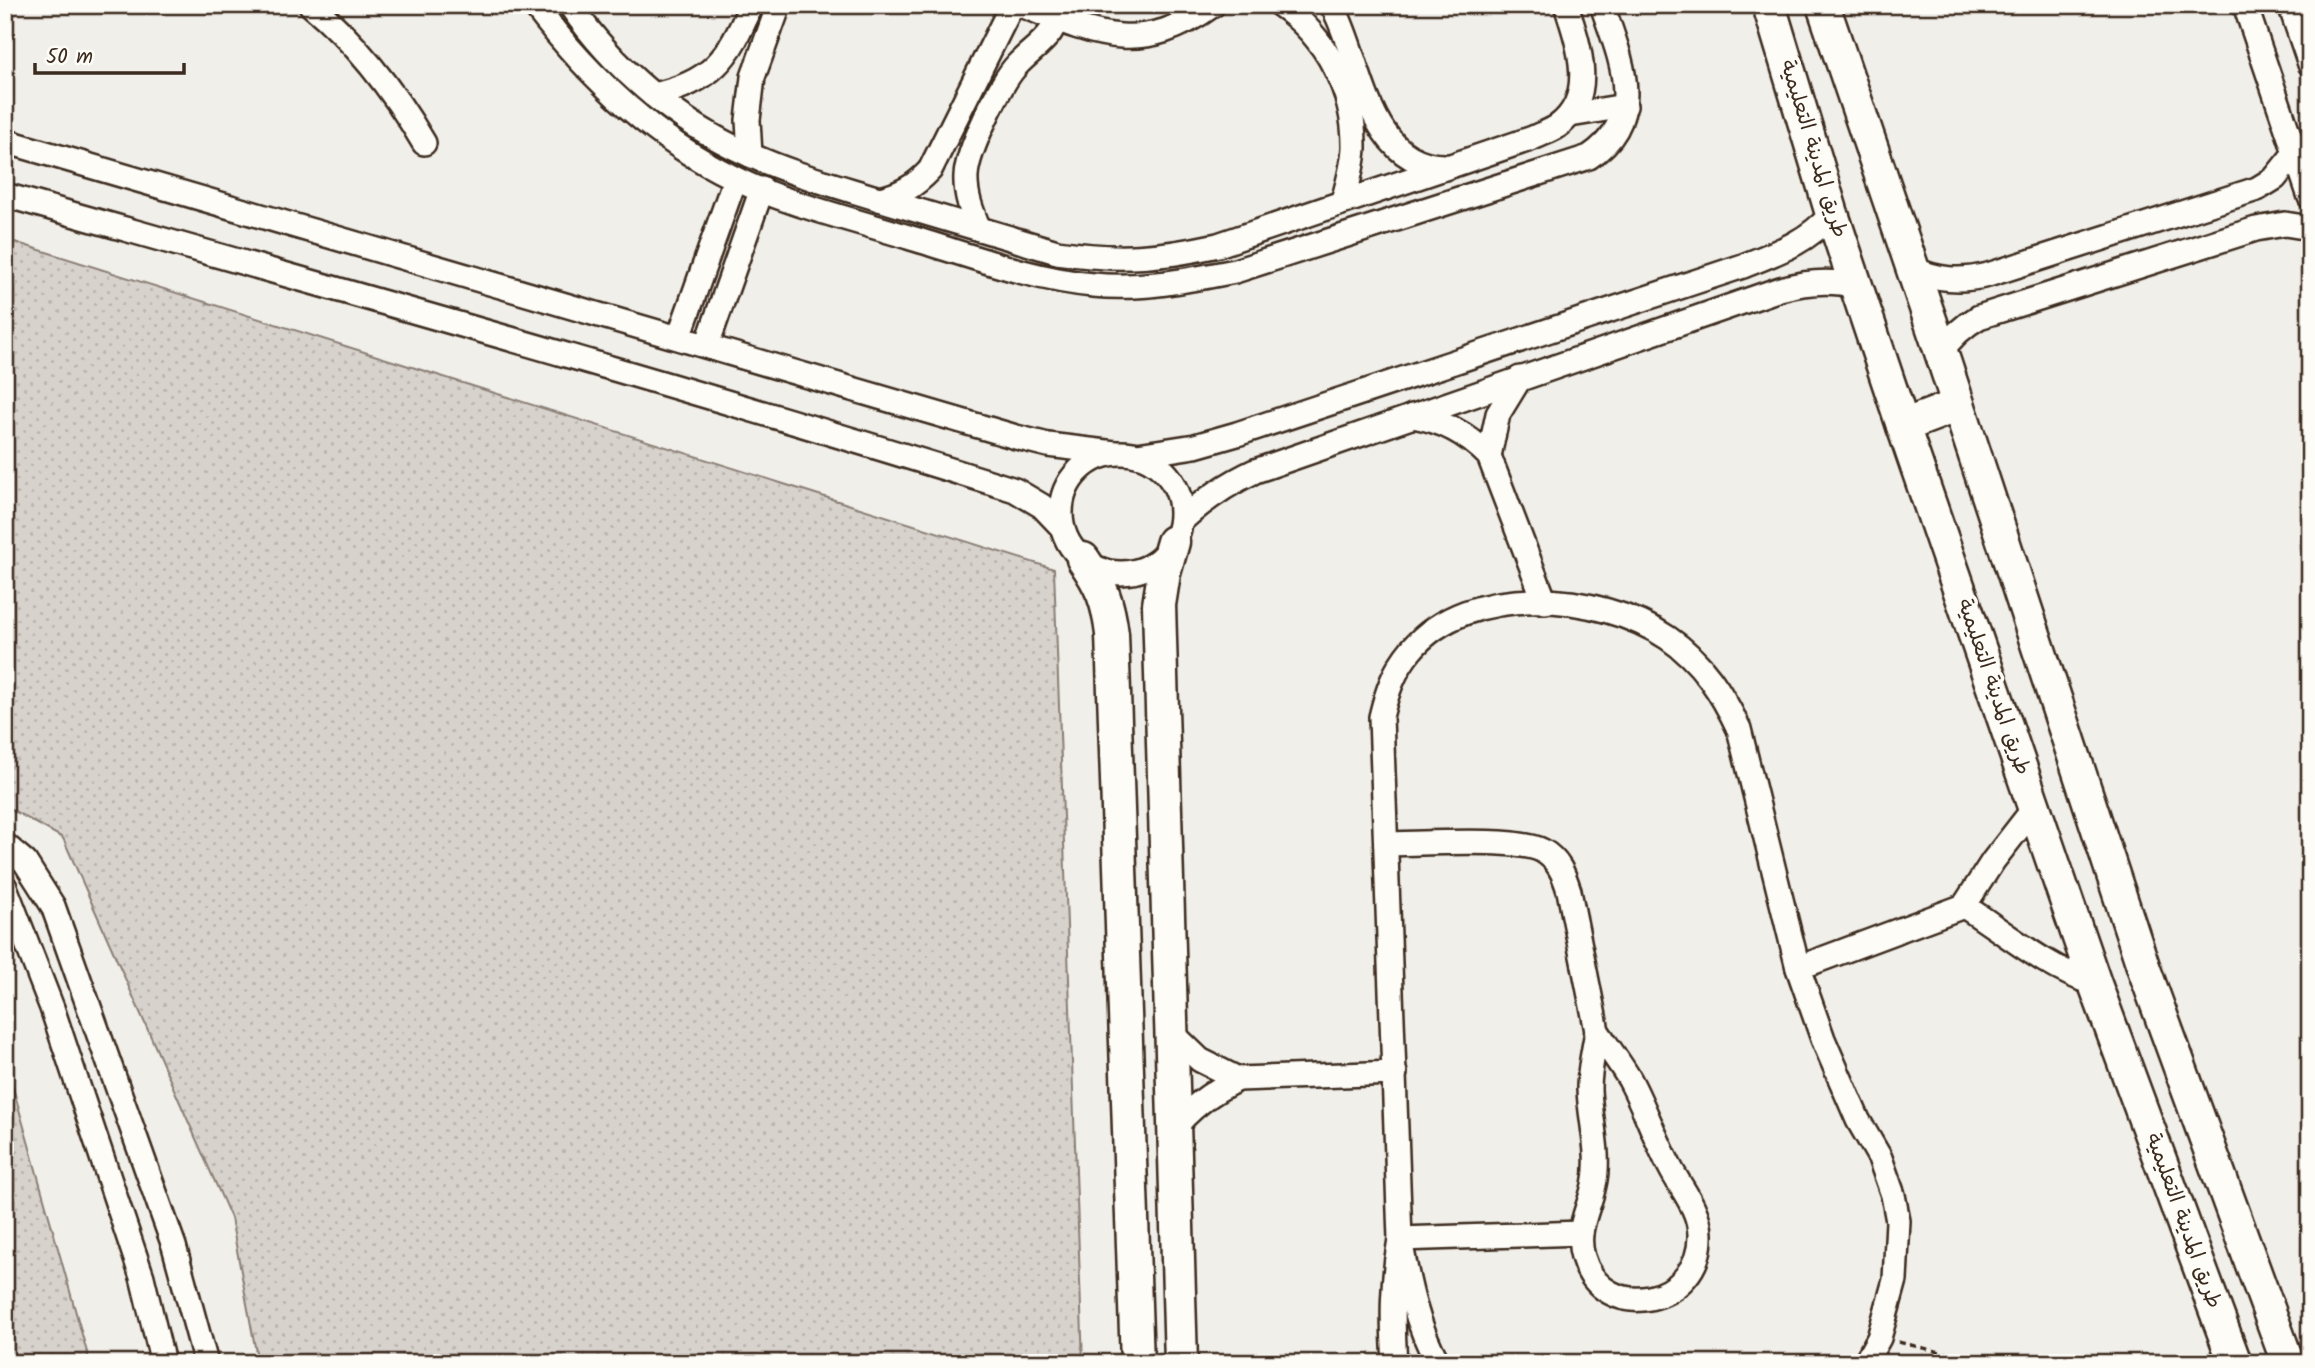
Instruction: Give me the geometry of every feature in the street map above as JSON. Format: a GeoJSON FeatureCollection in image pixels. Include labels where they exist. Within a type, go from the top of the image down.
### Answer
{"type":"FeatureCollection","features":[{"type":"Feature","properties":{"kind":"street"},"geometry":{"type":"LineString","coordinates":[[311,5],[366,58],[397,98],[424,143]]}},
{"type":"Feature","properties":{"kind":"street"},"geometry":{"type":"LineString","coordinates":[[534,5],[574,56],[623,104],[676,145],[735,179],[810,207],[1029,273],[1066,282],[1123,286],[1181,282],[1235,271],[1589,157],[1613,136],[1621,122],[1625,106],[1622,71],[1602,5]]}},
{"type":"Feature","properties":{"kind":"street"},"geometry":{"type":"LineString","coordinates":[[570,5],[608,52],[653,95],[700,129],[750,155],[819,181],[1057,252],[1096,258],[1134,259],[1173,255],[1218,245],[1533,138],[1558,127],[1570,114],[1580,89],[1582,61],[1566,5]]}},
{"type":"Feature","properties":{"kind":"street"},"geometry":{"type":"LineString","coordinates":[[653,95],[674,91],[693,83],[726,57],[751,5]]}},
{"type":"Feature","properties":{"kind":"street"},"geometry":{"type":"LineString","coordinates":[[750,155],[748,120],[753,77],[779,5]]}},
{"type":"Feature","properties":{"kind":"street"},"geometry":{"type":"LineString","coordinates":[[879,199],[912,187],[930,170],[1012,5]]}},
{"type":"Feature","properties":{"kind":"street"},"geometry":{"type":"LineString","coordinates":[[1021,5],[1058,13],[1110,36],[1143,37],[1175,27],[1213,6]]}},
{"type":"Feature","properties":{"kind":"street"},"geometry":{"type":"LineString","coordinates":[[1280,5],[1314,34],[1339,76],[1348,100],[1353,124],[1354,150],[1343,201]]}},
{"type":"Feature","properties":{"kind":"street"},"geometry":{"type":"LineString","coordinates":[[1332,5],[1385,135],[1399,150],[1417,161],[1448,166]]}},
{"type":"Feature","properties":{"kind":"street","name":"طريق المدينة التعليمية"},"geometry":{"type":"LineString","coordinates":[[1769,5],[1832,214],[1903,426],[2095,984],[2235,1363]]}},
{"type":"Feature","properties":{"kind":"street"},"geometry":{"type":"LineString","coordinates":[[1823,5],[1941,352],[2144,969],[2288,1363]]}},
{"type":"Feature","properties":{"kind":"street"},"geometry":{"type":"LineString","coordinates":[[2245,5],[2302,148],[2310,197]]}},
{"type":"Feature","properties":{"kind":"street"},"geometry":{"type":"LineString","coordinates":[[2290,5],[2310,64]]}},
{"type":"Feature","properties":{"kind":"street"},"geometry":{"type":"LineString","coordinates":[[979,229],[970,206],[966,183],[971,151],[1010,74],[1046,40],[1058,13]]}},
{"type":"Feature","properties":{"kind":"street"},"geometry":{"type":"LineString","coordinates":[[1570,114],[1625,106]]}},
{"type":"Feature","properties":{"kind":"street"},"geometry":{"type":"LineString","coordinates":[[5,141],[1016,437],[1126,454],[1156,464],[1171,480],[1180,499],[1177,532],[1164,573],[1159,605],[1181,1363]]}},
{"type":"Feature","properties":{"kind":"street"},"geometry":{"type":"LineString","coordinates":[[1912,268],[1942,279],[1966,279],[1987,275],[2258,189],[2275,178],[2302,148]]}},
{"type":"Feature","properties":{"kind":"street"},"geometry":{"type":"LineString","coordinates":[[680,337],[735,179]]}},
{"type":"Feature","properties":{"kind":"street"},"geometry":{"type":"LineString","coordinates":[[810,207],[819,181]]}},
{"type":"Feature","properties":{"kind":"street"},"geometry":{"type":"LineString","coordinates":[[707,345],[762,189]]}},
{"type":"Feature","properties":{"kind":"street"},"geometry":{"type":"LineString","coordinates":[[5,195],[803,424],[1015,490],[1042,506],[1062,527],[1069,543],[1099,582],[1108,607],[1112,634],[1137,1363]]}},
{"type":"Feature","properties":{"kind":"street"},"geometry":{"type":"LineString","coordinates":[[1062,527],[1062,501],[1068,484],[1078,470],[1093,459],[1195,446],[1237,435],[1742,266],[1803,241],[1819,229],[1832,214]]}},
{"type":"Feature","properties":{"kind":"street"},"geometry":{"type":"LineString","coordinates":[[1941,352],[1950,339],[1979,317],[2256,229],[2285,224],[2310,228]]}},
{"type":"Feature","properties":{"kind":"street"},"geometry":{"type":"LineString","coordinates":[[1173,255],[1181,282]]}},
{"type":"Feature","properties":{"kind":"street"},"geometry":{"type":"LineString","coordinates":[[1083,559],[1102,570],[1122,573],[1142,569],[1161,558],[1177,532],[1212,495],[1255,471],[1780,289],[1815,282],[1839,281],[1855,286]]}},
{"type":"Feature","properties":{"kind":"street"},"geometry":{"type":"LineString","coordinates":[[1489,456],[1497,414],[1520,378]]}},
{"type":"Feature","properties":{"kind":"street"},"geometry":{"type":"LineString","coordinates":[[1903,426],[1958,405]]}},
{"type":"Feature","properties":{"kind":"street"},"geometry":{"type":"LineString","coordinates":[[1412,416],[1446,425],[1476,443],[1489,456],[1545,602]]}},
{"type":"Feature","properties":{"kind":"street"},"geometry":{"type":"LineString","coordinates":[[1438,1363],[1424,1339],[1409,1292],[1400,1239],[1381,717],[1397,669],[1412,648],[1431,631],[1453,618],[1477,609],[1504,603],[1545,602],[1587,606],[1615,613],[1668,638],[1711,678],[1739,729],[1798,968],[1823,1039],[1857,1120],[1880,1158],[1893,1195],[1898,1221],[1895,1280],[1879,1338],[1865,1363]]}},
{"type":"Feature","properties":{"kind":"street"},"geometry":{"type":"LineString","coordinates":[[1798,968],[1964,906],[1993,861],[2035,807]]}},
{"type":"Feature","properties":{"kind":"street"},"geometry":{"type":"LineString","coordinates":[[1386,844],[1525,845],[1541,850],[1554,859],[1563,873],[1597,1031],[1589,1086],[1595,1183],[1580,1233],[1583,1258],[1596,1280],[1617,1296],[1630,1299],[1656,1298],[1679,1285],[1693,1266],[1700,1244],[1699,1221],[1670,1168],[1630,1080],[1597,1031]]}},
{"type":"Feature","properties":{"kind":"street"},"geometry":{"type":"LineString","coordinates":[[5,845],[25,862],[52,906],[174,1245],[206,1363]]}},
{"type":"Feature","properties":{"kind":"street"},"geometry":{"type":"LineString","coordinates":[[5,887],[52,1008],[142,1277],[163,1363]]}},
{"type":"Feature","properties":{"kind":"street"},"geometry":{"type":"LineString","coordinates":[[1964,906],[2051,966],[2095,984]]}},
{"type":"Feature","properties":{"kind":"street"},"geometry":{"type":"LineString","coordinates":[[1170,1031],[1200,1060],[1238,1079],[1395,1073]]}},
{"type":"Feature","properties":{"kind":"street"},"geometry":{"type":"LineString","coordinates":[[1174,1130],[1181,1119],[1202,1101],[1238,1079]]}},
{"type":"Feature","properties":{"kind":"street"},"geometry":{"type":"LineString","coordinates":[[1400,1239],[1580,1233]]}},
{"type":"Feature","properties":{"kind":"street"},"geometry":{"type":"LineString","coordinates":[[1395,1363],[1391,1309],[1393,1275],[1400,1239]]}},
{"type":"Feature","properties":{"kind":"path"},"geometry":{"type":"LineString","coordinates":[[1879,1338],[1987,1363]]}},
{"type":"Feature","properties":{"kind":"shaded area"},"geometry":{"type":"Polygon","coordinates":[[[5,239],[1054,569],[1083,1363],[258,1363],[231,1218],[63,838],[5,806],[5,239]]]}},
{"type":"Feature","properties":{"kind":"shaded area"},"geometry":{"type":"Polygon","coordinates":[[[5,1059],[90,1363],[5,1363],[5,1059]]]}}]}
